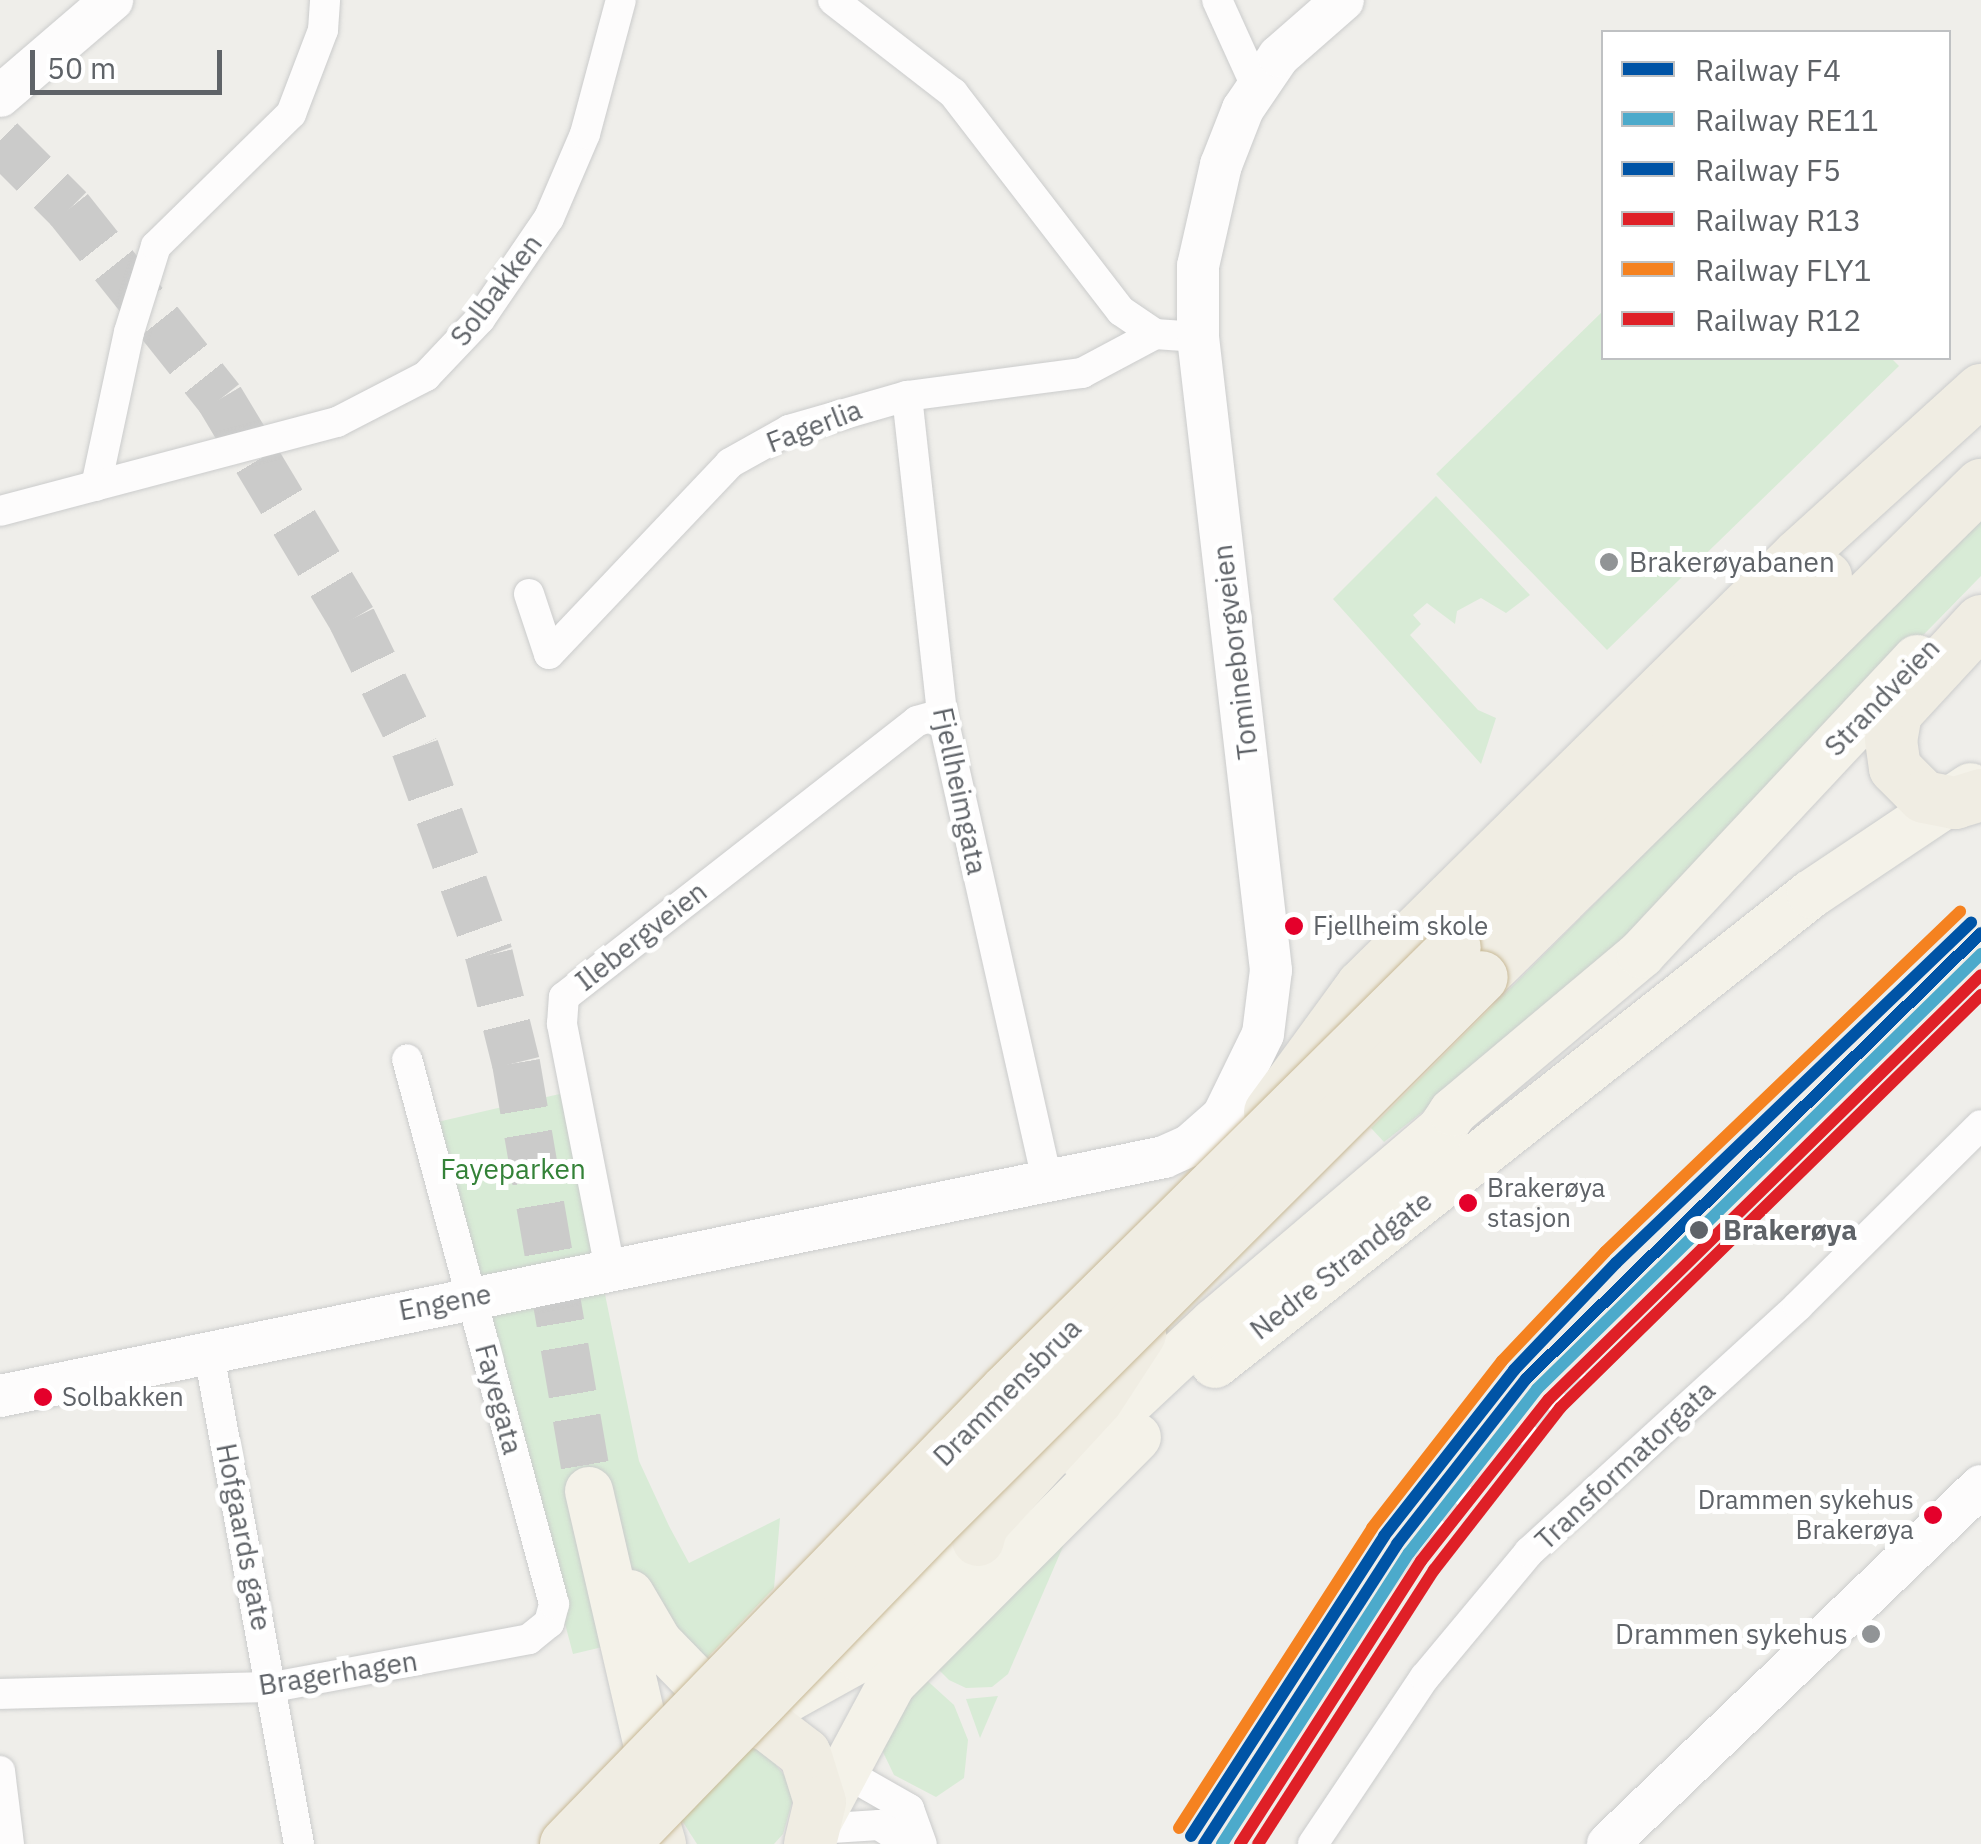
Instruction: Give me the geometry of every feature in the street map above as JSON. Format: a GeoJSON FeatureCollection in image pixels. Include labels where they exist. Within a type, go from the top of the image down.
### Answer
{"type":"FeatureCollection","features":[{"type":"Feature","properties":{"kind":"highway"},"geometry":{"type":"LineString","coordinates":[[978,1540],[982,1525],[1097,1400],[1217,1190],[1362,986],[1798,555],[1981,390]]}},
{"type":"Feature","properties":{"kind":"highway"},"geometry":{"type":"LineString","coordinates":[[1469,962],[1981,420]]}},
{"type":"Feature","properties":{"kind":"highway"},"geometry":{"type":"LineString","coordinates":[[1469,962],[1981,485]]}},
{"type":"Feature","properties":{"kind":"highway"},"geometry":{"type":"LineString","coordinates":[[1972,791],[1924,797],[1902,779],[1892,755],[1892,726],[1912,694],[1981,622]]}},
{"type":"Feature","properties":{"kind":"highway","name":"Drammensbrua"},"geometry":{"type":"LineString","coordinates":[[566,1844],[993,1404],[1469,962]]}},
{"type":"Feature","properties":{"kind":"highway","name":"Drammensbrua"},"geometry":{"type":"LineString","coordinates":[[623,1844],[1469,962]]}},
{"type":"Feature","properties":{"kind":"highway"},"geometry":{"type":"LineString","coordinates":[[660,1844],[648,1804],[654,1772],[685,1733],[741,1719],[781,1732],[824,1762],[815,1831]]}},
{"type":"Feature","properties":{"kind":"main road"},"geometry":{"type":"LineString","coordinates":[[0,96],[112,0]]}},
{"type":"Feature","properties":{"kind":"main road","name":"Tomineborgveien"},"geometry":{"type":"LineString","coordinates":[[890,1212],[1164,1156],[1207,1134],[1254,1060],[1268,1008],[1266,908],[1198,337],[1204,228],[1227,146],[1256,86],[1342,0]]}},
{"type":"Feature","properties":{"kind":"main road","name":"Strandveien"},"geometry":{"type":"LineString","coordinates":[[1787,800],[1981,598]]}},
{"type":"Feature","properties":{"kind":"main road","name":"Nedre Strandgate"},"geometry":{"type":"LineString","coordinates":[[824,1762],[892,1683],[1170,1404],[1250,1334],[1574,1084],[1811,894],[1972,791]]}},
{"type":"Feature","properties":{"kind":"main road"},"geometry":{"type":"LineString","coordinates":[[1441,1130],[1462,1127],[1527,1086],[1574,1084],[1575,1052],[1708,928],[1780,842],[1787,800]]}},
{"type":"Feature","properties":{"kind":"main road","name":"Nedre Strandgate"},"geometry":{"type":"LineString","coordinates":[[741,1719],[860,1658],[978,1540],[1214,1323],[1441,1130],[1452,1112],[1641,954],[1787,800]]}},
{"type":"Feature","properties":{"kind":"main road","name":"Engene"},"geometry":{"type":"LineString","coordinates":[[0,1396],[208,1349],[890,1212]]}},
{"type":"Feature","properties":{"kind":"main road"},"geometry":{"type":"LineString","coordinates":[[1608,1844],[1981,1486]]}},
{"type":"Feature","properties":{"kind":"main road"},"geometry":{"type":"LineString","coordinates":[[654,1772],[589,1492],[639,1611],[670,1657],[741,1719]]}},
{"type":"Feature","properties":{"kind":"street"},"geometry":{"type":"LineString","coordinates":[[96,486],[129,332],[156,246],[290,114],[323,30],[325,0]]}},
{"type":"Feature","properties":{"kind":"street","name":"Solbakken"},"geometry":{"type":"LineString","coordinates":[[0,511],[337,422],[426,376],[480,319],[549,218],[585,134],[621,0]]}},
{"type":"Feature","properties":{"kind":"street"},"geometry":{"type":"LineString","coordinates":[[833,0],[952,93],[1121,311],[1155,334],[1198,337]]}},
{"type":"Feature","properties":{"kind":"street"},"geometry":{"type":"LineString","coordinates":[[1217,0],[1256,86]]}},
{"type":"Feature","properties":{"kind":"street","name":"Fagerlia"},"geometry":{"type":"LineString","coordinates":[[528,594],[549,654],[730,463],[789,430],[907,396],[1082,373],[1155,334]]}},
{"type":"Feature","properties":{"kind":"street","name":"Fjellheimgata"},"geometry":{"type":"LineString","coordinates":[[907,396],[942,714],[1047,1180]]}},
{"type":"Feature","properties":{"kind":"street","name":"Ilebergveien"},"geometry":{"type":"LineString","coordinates":[[610,1269],[562,1024],[564,997],[917,720],[942,714]]}},
{"type":"Feature","properties":{"kind":"street","name":"Fayegata"},"geometry":{"type":"LineString","coordinates":[[407,1059],[554,1604],[549,1624]]}},
{"type":"Feature","properties":{"kind":"street","name":"Transformatorgata"},"geometry":{"type":"LineString","coordinates":[[1313,1844],[1425,1677],[1529,1552],[1798,1306],[1981,1125]]}},
{"type":"Feature","properties":{"kind":"street","name":"Hofgaards gate"},"geometry":{"type":"LineString","coordinates":[[208,1349],[299,1844]]}},
{"type":"Feature","properties":{"kind":"street","name":"Bragerhagen"},"geometry":{"type":"LineString","coordinates":[[0,1694],[273,1688],[529,1639],[549,1624]]}},
{"type":"Feature","properties":{"kind":"street"},"geometry":{"type":"LineString","coordinates":[[824,1762],[909,1809],[922,1844]]}},
{"type":"Feature","properties":{"kind":"street"},"geometry":{"type":"LineString","coordinates":[[0,1770],[9,1844]]}},
{"type":"Feature","properties":{"kind":"street"},"geometry":{"type":"LineString","coordinates":[[815,1831],[880,1826],[908,1844]]}},
{"type":"Feature","properties":{"kind":"green space","name":"Brakerøyabanen"},"geometry":{"type":"Polygon","coordinates":[[[1601,313],[1601,360],[1893,360],[1899,366],[1607,650],[1436,474],[1601,313]]]}},
{"type":"Feature","properties":{"kind":"green space"},"geometry":{"type":"Polygon","coordinates":[[[1436,496],[1530,595],[1506,613],[1481,598],[1457,611],[1455,624],[1427,603],[1413,615],[1421,624],[1410,635],[1478,710],[1496,718],[1481,764],[1333,599],[1436,496]]]}},
{"type":"Feature","properties":{"kind":"green space"},"geometry":{"type":"Polygon","coordinates":[[[1981,516],[1981,576],[1566,1000],[1384,1142],[1371,1128],[1981,516]]]}},
{"type":"Feature","properties":{"kind":"green space","name":"Fayeparken"},"geometry":{"type":"Polygon","coordinates":[[[564,1093],[639,1461],[669,1526],[689,1563],[780,1518],[774,1588],[700,1665],[644,1598],[623,1548],[611,1645],[573,1654],[433,1123],[564,1093]]]}},
{"type":"Feature","properties":{"kind":"green space"},"geometry":{"type":"Polygon","coordinates":[[[1065,1542],[1008,1674],[992,1687],[966,1688],[949,1680],[933,1664],[1065,1542]]]}},
{"type":"Feature","properties":{"kind":"green space"},"geometry":{"type":"Polygon","coordinates":[[[922,1676],[954,1705],[968,1740],[964,1778],[936,1797],[894,1775],[882,1750],[922,1676]]]}},
{"type":"Feature","properties":{"kind":"green space"},"geometry":{"type":"Polygon","coordinates":[[[998,1696],[980,1738],[966,1699],[998,1696]]]}},
{"type":"Feature","properties":{"kind":"green space"},"geometry":{"type":"Polygon","coordinates":[[[749,1746],[766,1753],[789,1781],[793,1799],[783,1834],[774,1844],[697,1844],[679,1816],[749,1746]]]}},
{"type":"Feature","properties":{"kind":"tunnel"},"geometry":{"type":"LineString","coordinates":[[0,140],[69,209],[220,399],[352,619],[415,748],[489,955],[516,1063],[589,1491]]}},
{"type":"Feature","properties":{"kind":"railway"},"geometry":{"type":"LineString","coordinates":[[1339,1654],[1426,1535],[1587,1375]]}},
{"type":"Feature","properties":{"kind":"rail line","name":"FLY1"},"geometry":{"type":"LineString","coordinates":[[1179,1828],[1372,1528],[1502,1361],[1605,1252],[1960,911]]}},
{"type":"Feature","properties":{"kind":"rail line","name":"F5"},"geometry":{"type":"LineString","coordinates":[[1191,1836],[1384,1536],[1514,1370],[1616,1263],[1971,922]]}},
{"type":"Feature","properties":{"kind":"rail line","name":"F4"},"geometry":{"type":"LineString","coordinates":[[1204,1844],[1397,1544],[1526,1379],[1981,933]]}},
{"type":"Feature","properties":{"kind":"rail line","name":"RE11"},"geometry":{"type":"LineString","coordinates":[[1222,1844],[1409,1553],[1537,1389],[1981,954]]}},
{"type":"Feature","properties":{"kind":"rail line","name":"R13"},"geometry":{"type":"LineString","coordinates":[[1240,1844],[1421,1561],[1549,1399],[1981,975]]}},
{"type":"Feature","properties":{"kind":"rail line","name":"R12"},"geometry":{"type":"LineString","coordinates":[[1258,1844],[1434,1570],[1560,1408],[1981,995]]}},
{"type":"Feature","properties":{"kind":"place","name":"Brakerøyabanen"},"geometry":{"type":"Point","coordinates":[1609,562]}},
{"type":"Feature","properties":{"kind":"place","name":"Fjellheim skole"},"geometry":{"type":"Point","coordinates":[1294,926]}},
{"type":"Feature","properties":{"kind":"place","name":"Brakerøya stasjon"},"geometry":{"type":"Point","coordinates":[1468,1203]}},
{"type":"Feature","properties":{"kind":"place","name":"Brakerøya"},"geometry":{"type":"Point","coordinates":[1699,1230]}},
{"type":"Feature","properties":{"kind":"place","name":"Solbakken"},"geometry":{"type":"Point","coordinates":[43,1397]}},
{"type":"Feature","properties":{"kind":"place","name":"Drammen sykehus Brakerøya"},"geometry":{"type":"Point","coordinates":[1933,1515]}},
{"type":"Feature","properties":{"kind":"place","name":"Drammen sykehus"},"geometry":{"type":"Point","coordinates":[1871,1634]}}]}
